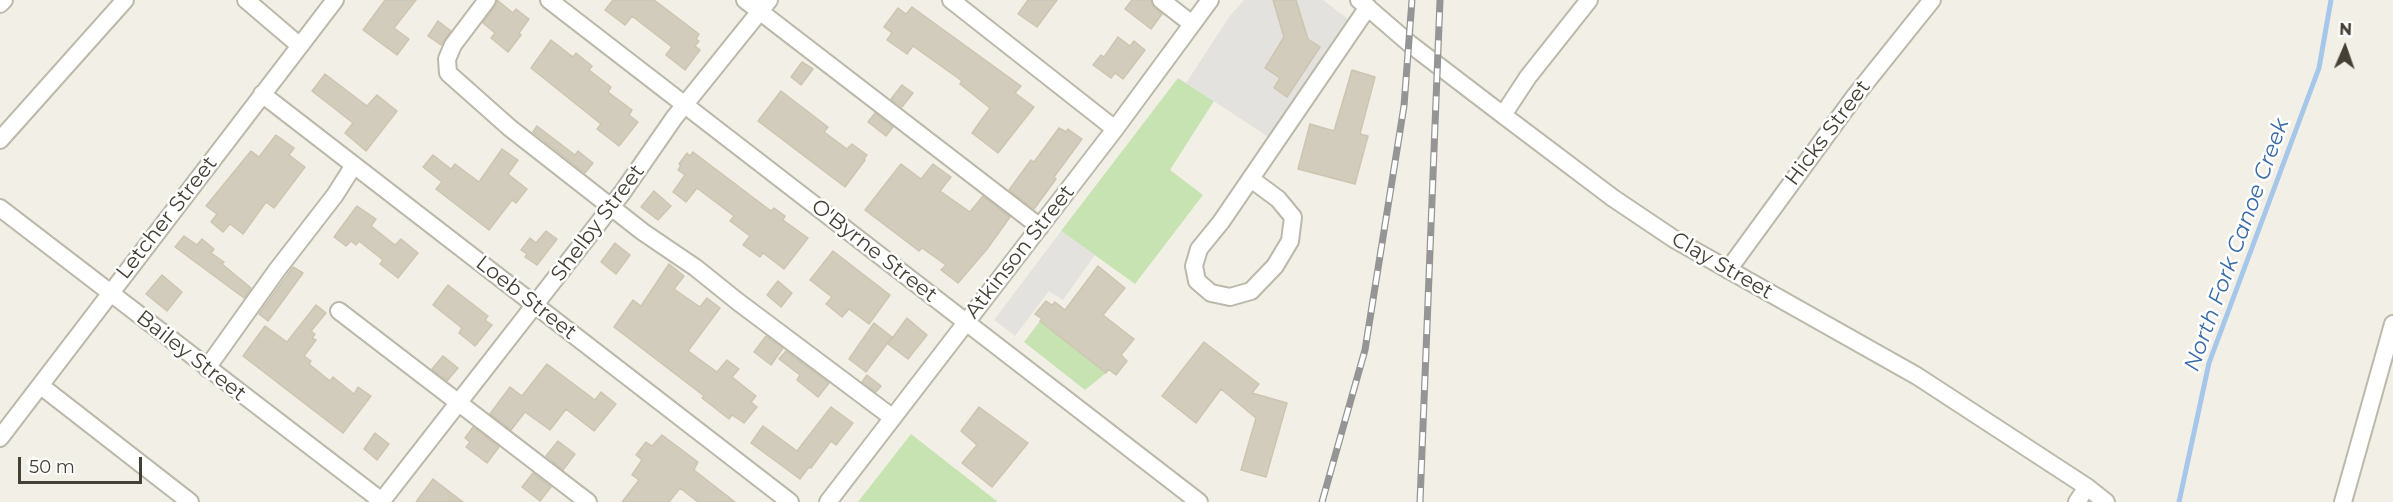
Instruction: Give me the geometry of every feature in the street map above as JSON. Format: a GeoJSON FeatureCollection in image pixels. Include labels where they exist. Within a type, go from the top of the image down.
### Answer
{"type":"FeatureCollection","features":[{"type":"Feature","properties":{"kind":"street"},"geometry":{"type":"LineString","coordinates":[[0,4],[4,0]]}},
{"type":"Feature","properties":{"kind":"street"},"geometry":{"type":"LineString","coordinates":[[0,140],[125,0]]}},
{"type":"Feature","properties":{"kind":"street"},"geometry":{"type":"LineString","coordinates":[[246,0],[300,46]]}},
{"type":"Feature","properties":{"kind":"street","name":"Letcher Street"},"geometry":{"type":"LineString","coordinates":[[0,438],[335,0]]}},
{"type":"Feature","properties":{"kind":"street"},"geometry":{"type":"LineString","coordinates":[[487,0],[453,45],[447,59],[448,73],[510,128],[643,232],[696,268],[737,302],[892,418]]}},
{"type":"Feature","properties":{"kind":"street","name":"O'Byrne Street"},"geometry":{"type":"LineString","coordinates":[[549,0],[1199,502]]}},
{"type":"Feature","properties":{"kind":"street"},"geometry":{"type":"LineString","coordinates":[[745,0],[765,6],[1040,227]]}},
{"type":"Feature","properties":{"kind":"street"},"geometry":{"type":"LineString","coordinates":[[951,0],[1115,129]]}},
{"type":"Feature","properties":{"kind":"street"},"geometry":{"type":"LineString","coordinates":[[1161,0],[1192,24]]}},
{"type":"Feature","properties":{"kind":"street","name":"Atkinson Street"},"geometry":{"type":"LineString","coordinates":[[828,502],[1115,129],[1210,0]]}},
{"type":"Feature","properties":{"kind":"street"},"geometry":{"type":"LineString","coordinates":[[1503,115],[1528,77],[1589,0]]}},
{"type":"Feature","properties":{"kind":"street","name":"Hicks Street"},"geometry":{"type":"LineString","coordinates":[[1728,270],[1855,96],[1932,0]]}},
{"type":"Feature","properties":{"kind":"street"},"geometry":{"type":"LineString","coordinates":[[1251,179],[1278,199],[1293,217],[1290,241],[1275,266],[1251,291],[1230,297],[1211,292],[1197,281],[1194,266],[1199,249],[1251,179],[1364,4]]}},
{"type":"Feature","properties":{"kind":"street","name":"Clay Street"},"geometry":{"type":"LineString","coordinates":[[1364,4],[1410,44],[1503,115],[1613,198],[1674,239],[1864,344],[1917,376],[2087,487],[2106,502]]}},
{"type":"Feature","properties":{"kind":"street","name":"Shelby Street"},"geometry":{"type":"LineString","coordinates":[[382,502],[611,206],[685,105],[765,6]]}},
{"type":"Feature","properties":{"kind":"street","name":"Loeb Street"},"geometry":{"type":"LineString","coordinates":[[262,94],[790,502]]}},
{"type":"Feature","properties":{"kind":"street"},"geometry":{"type":"LineString","coordinates":[[207,368],[277,270],[335,195],[354,165]]}},
{"type":"Feature","properties":{"kind":"street","name":"Bailey Street"},"geometry":{"type":"LineString","coordinates":[[0,208],[382,502]]}},
{"type":"Feature","properties":{"kind":"street"},"geometry":{"type":"LineString","coordinates":[[339,311],[588,502]]}},
{"type":"Feature","properties":{"kind":"street"},"geometry":{"type":"LineString","coordinates":[[2343,502],[2393,324]]}},
{"type":"Feature","properties":{"kind":"street"},"geometry":{"type":"LineString","coordinates":[[41,386],[190,502]]}},
{"type":"Feature","properties":{"kind":"street"},"geometry":{"type":"LineString","coordinates":[[2077,502],[2087,487]]}},
{"type":"Feature","properties":{"kind":"green space"},"geometry":{"type":"Polygon","coordinates":[[[1178,78],[1214,101],[1170,170],[1203,195],[1135,284],[1061,231],[1178,78]]]}},
{"type":"Feature","properties":{"kind":"green space"},"geometry":{"type":"Polygon","coordinates":[[[1040,321],[1106,373],[1085,390],[1024,342],[1040,321]]]}},
{"type":"Feature","properties":{"kind":"green space"},"geometry":{"type":"Polygon","coordinates":[[[911,434],[998,502],[858,502],[911,434]]]}},
{"type":"Feature","properties":{"kind":"shaded area"},"geometry":{"type":"Polygon","coordinates":[[[1244,0],[1323,0],[1348,19],[1270,138],[1186,83],[1229,17],[1244,0]]]}},
{"type":"Feature","properties":{"kind":"shaded area"},"geometry":{"type":"Polygon","coordinates":[[[1061,231],[1095,255],[1063,300],[1049,291],[1015,336],[994,320],[1061,231]]]}},
{"type":"Feature","properties":{"kind":"building"},"geometry":{"type":"Polygon","coordinates":[[[385,0],[416,0],[394,28],[409,39],[397,55],[363,30],[385,0]]]}},
{"type":"Feature","properties":{"kind":"building"},"geometry":{"type":"Polygon","coordinates":[[[497,0],[513,13],[516,9],[529,19],[519,33],[521,35],[508,52],[491,38],[495,33],[483,23],[497,0]]]}},
{"type":"Feature","properties":{"kind":"building"},"geometry":{"type":"Polygon","coordinates":[[[613,0],[654,0],[699,34],[696,39],[699,41],[695,46],[700,50],[685,70],[666,55],[672,47],[632,16],[625,25],[605,10],[613,0]]]}},
{"type":"Feature","properties":{"kind":"building"},"geometry":{"type":"Polygon","coordinates":[[[1028,0],[1057,0],[1037,27],[1018,14],[1028,0]]]}},
{"type":"Feature","properties":{"kind":"building"},"geometry":{"type":"Polygon","coordinates":[[[1132,0],[1151,0],[1154,8],[1162,14],[1151,29],[1125,9],[1132,0]]]}},
{"type":"Feature","properties":{"kind":"building"},"geometry":{"type":"Polygon","coordinates":[[[1273,0],[1296,0],[1308,39],[1320,47],[1287,97],[1274,88],[1280,78],[1265,68],[1284,37],[1273,0]]]}},
{"type":"Feature","properties":{"kind":"building"},"geometry":{"type":"Polygon","coordinates":[[[912,7],[1021,86],[1015,93],[1034,107],[998,153],[972,133],[990,108],[960,84],[962,81],[913,46],[907,54],[887,40],[892,33],[884,27],[898,8],[906,14],[912,7]]]}},
{"type":"Feature","properties":{"kind":"building"},"geometry":{"type":"Polygon","coordinates":[[[438,21],[451,31],[441,45],[428,36],[438,21]]]}},
{"type":"Feature","properties":{"kind":"building"},"geometry":{"type":"Polygon","coordinates":[[[1118,37],[1130,46],[1134,41],[1145,50],[1123,79],[1115,73],[1111,78],[1093,65],[1101,55],[1104,57],[1118,37]]]}},
{"type":"Feature","properties":{"kind":"building"},"geometry":{"type":"Polygon","coordinates":[[[551,40],[573,57],[576,53],[592,66],[589,70],[611,87],[608,92],[632,110],[629,115],[638,122],[619,146],[597,129],[601,124],[531,68],[551,40]]]}},
{"type":"Feature","properties":{"kind":"building"},"geometry":{"type":"Polygon","coordinates":[[[802,62],[813,69],[801,85],[791,77],[802,62]]]}},
{"type":"Feature","properties":{"kind":"building"},"geometry":{"type":"Polygon","coordinates":[[[1352,70],[1375,77],[1360,134],[1368,136],[1355,184],[1298,169],[1310,124],[1334,131],[1352,70]]]}},
{"type":"Feature","properties":{"kind":"building"},"geometry":{"type":"Polygon","coordinates":[[[325,74],[367,106],[377,95],[397,111],[366,151],[345,133],[353,123],[312,91],[325,74]]]}},
{"type":"Feature","properties":{"kind":"building"},"geometry":{"type":"Polygon","coordinates":[[[902,85],[913,93],[902,107],[891,99],[902,85]]]}},
{"type":"Feature","properties":{"kind":"building"},"geometry":{"type":"Polygon","coordinates":[[[781,91],[828,127],[824,132],[847,149],[852,144],[867,155],[845,187],[758,121],[781,91]]]}},
{"type":"Feature","properties":{"kind":"building"},"geometry":{"type":"Polygon","coordinates":[[[875,113],[893,127],[886,136],[868,122],[875,113]]]}},
{"type":"Feature","properties":{"kind":"building"},"geometry":{"type":"Polygon","coordinates":[[[537,126],[575,155],[578,151],[593,163],[585,173],[533,132],[537,126]]]}},
{"type":"Feature","properties":{"kind":"building"},"geometry":{"type":"Polygon","coordinates":[[[1059,128],[1066,132],[1068,129],[1082,139],[1034,209],[1009,190],[1031,160],[1034,162],[1059,128]]]}},
{"type":"Feature","properties":{"kind":"building"},"geometry":{"type":"Polygon","coordinates":[[[276,135],[294,148],[289,155],[305,167],[274,208],[266,202],[243,234],[230,224],[223,232],[211,222],[217,214],[206,206],[251,151],[259,157],[276,135]]]}},
{"type":"Feature","properties":{"kind":"building"},"geometry":{"type":"Polygon","coordinates":[[[502,149],[518,160],[508,174],[527,189],[516,203],[512,200],[489,230],[436,189],[442,182],[423,167],[433,155],[451,169],[455,164],[479,182],[502,149]]]}},
{"type":"Feature","properties":{"kind":"building"},"geometry":{"type":"Polygon","coordinates":[[[693,152],[771,211],[774,208],[785,216],[783,220],[808,238],[784,269],[763,253],[760,257],[743,245],[750,236],[730,221],[734,216],[697,188],[686,202],[673,192],[685,175],[678,170],[681,165],[679,164],[687,153],[690,156],[693,152]]]}},
{"type":"Feature","properties":{"kind":"building"},"geometry":{"type":"Polygon","coordinates":[[[901,164],[921,179],[933,164],[951,177],[940,191],[970,212],[983,196],[1010,217],[958,283],[941,270],[946,265],[922,248],[919,251],[865,210],[901,164]]]}},
{"type":"Feature","properties":{"kind":"building"},"geometry":{"type":"Polygon","coordinates":[[[654,191],[671,206],[658,220],[641,207],[654,191]]]}},
{"type":"Feature","properties":{"kind":"building"},"geometry":{"type":"Polygon","coordinates":[[[357,206],[376,219],[371,226],[395,245],[401,239],[418,253],[398,278],[380,264],[383,260],[359,241],[356,245],[351,241],[346,246],[334,237],[357,206]]]}},
{"type":"Feature","properties":{"kind":"building"},"geometry":{"type":"Polygon","coordinates":[[[546,231],[557,239],[537,265],[525,257],[527,254],[521,250],[530,238],[536,243],[546,231]]]}},
{"type":"Feature","properties":{"kind":"building"},"geometry":{"type":"Polygon","coordinates":[[[184,236],[197,245],[202,239],[214,249],[211,253],[251,288],[244,298],[175,247],[184,236]]]}},
{"type":"Feature","properties":{"kind":"building"},"geometry":{"type":"Polygon","coordinates":[[[615,243],[630,255],[616,274],[601,262],[615,243]]]}},
{"type":"Feature","properties":{"kind":"building"},"geometry":{"type":"Polygon","coordinates":[[[833,251],[890,295],[869,324],[849,309],[842,317],[826,304],[832,297],[810,280],[833,251]]]}},
{"type":"Feature","properties":{"kind":"building"},"geometry":{"type":"Polygon","coordinates":[[[669,264],[684,276],[674,289],[700,307],[707,298],[720,308],[688,351],[717,372],[727,360],[739,369],[732,377],[756,396],[751,402],[757,407],[744,423],[732,415],[729,419],[702,398],[704,396],[614,327],[633,300],[641,306],[669,264]]]}},
{"type":"Feature","properties":{"kind":"building"},"geometry":{"type":"Polygon","coordinates":[[[1098,266],[1125,288],[1103,315],[1134,339],[1121,355],[1127,361],[1116,375],[1108,369],[1106,373],[1040,321],[1042,319],[1035,314],[1046,301],[1052,305],[1055,302],[1065,310],[1098,266]]]}},
{"type":"Feature","properties":{"kind":"building"},"geometry":{"type":"Polygon","coordinates":[[[293,267],[303,273],[268,321],[259,314],[293,267]]]}},
{"type":"Feature","properties":{"kind":"building"},"geometry":{"type":"Polygon","coordinates":[[[162,275],[182,292],[167,311],[146,294],[162,275]]]}},
{"type":"Feature","properties":{"kind":"building"},"geometry":{"type":"Polygon","coordinates":[[[778,281],[792,293],[781,307],[767,295],[778,281]]]}},
{"type":"Feature","properties":{"kind":"building"},"geometry":{"type":"Polygon","coordinates":[[[448,285],[488,316],[485,320],[492,325],[475,346],[459,333],[462,328],[433,305],[448,285]]]}},
{"type":"Feature","properties":{"kind":"building"},"geometry":{"type":"Polygon","coordinates":[[[316,305],[326,313],[311,331],[315,334],[312,338],[316,340],[304,356],[311,361],[309,364],[330,381],[333,377],[354,394],[358,387],[371,396],[343,433],[243,356],[265,326],[287,342],[316,305]]]}},
{"type":"Feature","properties":{"kind":"building"},"geometry":{"type":"Polygon","coordinates":[[[907,318],[927,335],[908,359],[888,344],[907,318]]]}},
{"type":"Feature","properties":{"kind":"building"},"geometry":{"type":"Polygon","coordinates":[[[874,323],[892,337],[866,372],[849,359],[874,323]]]}},
{"type":"Feature","properties":{"kind":"building"},"geometry":{"type":"Polygon","coordinates":[[[766,336],[783,348],[771,365],[754,352],[766,336]]]}},
{"type":"Feature","properties":{"kind":"building"},"geometry":{"type":"Polygon","coordinates":[[[1204,342],[1259,384],[1252,393],[1287,403],[1266,477],[1241,470],[1256,418],[1221,389],[1196,423],[1162,396],[1204,342]]]}},
{"type":"Feature","properties":{"kind":"building"},"geometry":{"type":"Polygon","coordinates":[[[786,351],[829,383],[818,397],[797,380],[800,375],[779,359],[786,351]]]}},
{"type":"Feature","properties":{"kind":"building"},"geometry":{"type":"Polygon","coordinates":[[[443,356],[458,368],[447,381],[432,369],[443,356]]]}},
{"type":"Feature","properties":{"kind":"building"},"geometry":{"type":"Polygon","coordinates":[[[547,364],[595,400],[601,392],[616,404],[594,431],[566,409],[550,430],[525,412],[511,430],[490,414],[510,387],[522,396],[547,364]]]}},
{"type":"Feature","properties":{"kind":"building"},"geometry":{"type":"Polygon","coordinates":[[[867,375],[881,386],[876,392],[862,382],[867,375]]]}},
{"type":"Feature","properties":{"kind":"building"},"geometry":{"type":"Polygon","coordinates":[[[831,407],[853,423],[836,445],[831,441],[800,479],[751,443],[763,426],[797,451],[831,407]]]}},
{"type":"Feature","properties":{"kind":"building"},"geometry":{"type":"Polygon","coordinates":[[[979,407],[1028,443],[992,487],[962,463],[977,445],[961,431],[979,407]]]}},
{"type":"Feature","properties":{"kind":"building"},"geometry":{"type":"Polygon","coordinates":[[[473,427],[499,447],[487,463],[466,447],[470,442],[465,438],[473,427]]]}},
{"type":"Feature","properties":{"kind":"building"},"geometry":{"type":"Polygon","coordinates":[[[375,433],[389,444],[377,460],[364,449],[375,433]]]}},
{"type":"Feature","properties":{"kind":"building"},"geometry":{"type":"Polygon","coordinates":[[[662,435],[698,462],[694,470],[735,502],[698,502],[680,488],[669,502],[622,502],[639,480],[632,475],[642,460],[636,455],[646,442],[652,446],[662,435]]]}},
{"type":"Feature","properties":{"kind":"building"},"geometry":{"type":"Polygon","coordinates":[[[558,441],[575,454],[563,470],[546,456],[558,441]]]}},
{"type":"Feature","properties":{"kind":"building"},"geometry":{"type":"Polygon","coordinates":[[[533,473],[551,487],[540,501],[522,487],[533,473]]]}},
{"type":"Feature","properties":{"kind":"building"},"geometry":{"type":"Polygon","coordinates":[[[433,479],[463,502],[416,502],[433,479]]]}},
{"type":"Feature","properties":{"kind":"waterway","name":"North Fork Canoe Creek"},"geometry":{"type":"LineString","coordinates":[[2179,502],[2209,363],[2319,68],[2331,0]]}},
{"type":"Feature","properties":{"kind":"railway"},"geometry":{"type":"LineString","coordinates":[[1322,502],[1365,350],[1404,106],[1412,0]]}},
{"type":"Feature","properties":{"kind":"railway"},"geometry":{"type":"LineString","coordinates":[[1420,502],[1440,0]]}}]}
